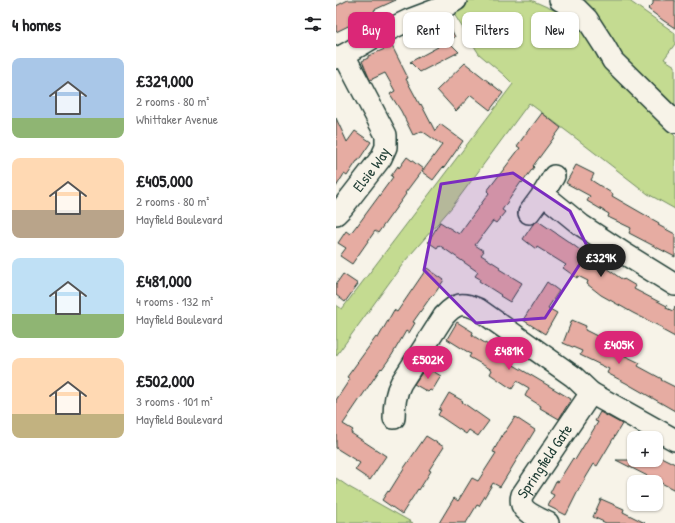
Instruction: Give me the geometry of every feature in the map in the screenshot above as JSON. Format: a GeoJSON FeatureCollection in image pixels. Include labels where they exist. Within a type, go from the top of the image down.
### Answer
{"type":"FeatureCollection","features":[{"type":"Feature","properties":{"kind":"street"},"geometry":{"type":"LineString","coordinates":[[340,57],[376,36],[409,20],[446,6],[456,0]]}},
{"type":"Feature","properties":{"kind":"street"},"geometry":{"type":"LineString","coordinates":[[560,0],[577,9],[587,18],[614,61],[675,122]]}},
{"type":"Feature","properties":{"kind":"street","name":"Elsie Way"},"geometry":{"type":"LineString","coordinates":[[336,214],[381,158],[386,147],[386,135],[340,57]]}},
{"type":"Feature","properties":{"kind":"street"},"geometry":{"type":"LineString","coordinates":[[528,213],[543,194],[554,176]]}},
{"type":"Feature","properties":{"kind":"street"},"geometry":{"type":"LineString","coordinates":[[543,194],[581,225],[675,285]]}},
{"type":"Feature","properties":{"kind":"street"},"geometry":{"type":"LineString","coordinates":[[394,418],[395,400],[397,390],[401,383],[444,316],[452,308],[461,304],[469,305],[478,309],[574,377],[591,393],[675,440]]}},
{"type":"Feature","properties":{"kind":"street","name":"Springfield Gate"},"geometry":{"type":"LineString","coordinates":[[548,523],[531,514],[524,508],[521,500],[522,495],[591,393]]}},
{"type":"Feature","properties":{"kind":"highlighted area"},"geometry":{"type":"Polygon","coordinates":[[[513,173],[570,211],[589,250],[545,318],[476,323],[424,270],[441,184],[513,173]]]}},
{"type":"Feature","properties":{"kind":"green space"},"geometry":{"type":"Polygon","coordinates":[[[469,0],[531,0],[558,12],[531,12],[531,48],[579,48],[579,28],[607,70],[675,136],[675,209],[648,194],[529,103],[452,207],[405,261],[336,356],[336,305],[342,309],[513,84],[479,54],[475,48],[523,48],[523,12],[462,12],[462,27],[454,14],[469,0]]]}},
{"type":"Feature","properties":{"kind":"green space"},"geometry":{"type":"Polygon","coordinates":[[[580,0],[628,0],[675,33],[675,44],[664,59],[675,66],[675,109],[619,51],[580,0]]]}},
{"type":"Feature","properties":{"kind":"green space"},"geometry":{"type":"Polygon","coordinates":[[[336,478],[349,487],[413,523],[336,523],[336,478]]]}},
{"type":"Feature","properties":{"kind":"building"},"geometry":{"type":"Polygon","coordinates":[[[348,0],[396,0],[374,10],[375,12],[348,12],[348,26],[336,32],[336,6],[348,0]]]}},
{"type":"Feature","properties":{"kind":"building"},"geometry":{"type":"Polygon","coordinates":[[[653,0],[675,0],[675,28],[648,9],[653,4],[653,0]]]}},
{"type":"Feature","properties":{"kind":"building"},"geometry":{"type":"Polygon","coordinates":[[[454,47],[459,52],[420,72],[410,62],[436,48],[454,47]]]}},
{"type":"Feature","properties":{"kind":"building"},"geometry":{"type":"Polygon","coordinates":[[[387,48],[393,48],[408,78],[406,79],[435,131],[440,124],[463,141],[444,168],[443,167],[433,180],[422,172],[442,145],[422,131],[413,135],[401,111],[390,94],[395,91],[385,73],[370,80],[362,61],[368,58],[368,56],[387,48]]]}},
{"type":"Feature","properties":{"kind":"building"},"geometry":{"type":"Polygon","coordinates":[[[465,63],[503,93],[490,110],[471,95],[456,111],[437,90],[465,63]]]}},
{"type":"Feature","properties":{"kind":"building"},"geometry":{"type":"Polygon","coordinates":[[[542,113],[561,128],[502,210],[505,212],[496,223],[493,221],[475,245],[484,251],[481,255],[500,267],[499,269],[522,283],[510,302],[479,281],[480,279],[475,276],[478,272],[439,245],[437,248],[428,242],[440,222],[459,234],[489,193],[487,191],[520,148],[517,146],[542,113]]]}},
{"type":"Feature","properties":{"kind":"building"},"geometry":{"type":"Polygon","coordinates":[[[336,118],[347,142],[355,131],[371,142],[347,176],[344,174],[336,187],[336,118]]]}},
{"type":"Feature","properties":{"kind":"building"},"geometry":{"type":"Polygon","coordinates":[[[407,157],[423,169],[378,233],[375,231],[352,264],[340,256],[346,248],[338,243],[346,231],[350,234],[357,226],[393,177],[391,176],[398,166],[399,168],[407,157]]]}},
{"type":"Feature","properties":{"kind":"building"},"geometry":{"type":"Polygon","coordinates":[[[576,165],[594,174],[591,180],[613,194],[612,196],[675,234],[675,257],[629,233],[631,228],[608,217],[609,214],[587,201],[590,196],[566,183],[576,165]]]}},
{"type":"Feature","properties":{"kind":"building"},"geometry":{"type":"Polygon","coordinates":[[[538,221],[605,269],[606,268],[623,280],[624,279],[636,286],[634,289],[667,306],[666,308],[673,311],[675,307],[675,337],[662,330],[663,328],[601,295],[587,284],[588,281],[578,276],[577,278],[563,268],[566,265],[537,247],[536,249],[523,239],[533,224],[538,221]]]}},
{"type":"Feature","properties":{"kind":"building"},"geometry":{"type":"Polygon","coordinates":[[[427,268],[444,280],[413,322],[415,323],[409,333],[406,331],[392,355],[382,369],[381,368],[343,424],[353,430],[351,433],[386,456],[370,480],[355,470],[360,463],[336,448],[336,400],[350,379],[347,377],[376,337],[378,338],[394,310],[397,312],[427,268]]]}},
{"type":"Feature","properties":{"kind":"building"},"geometry":{"type":"Polygon","coordinates":[[[343,274],[358,284],[345,302],[336,295],[336,284],[343,274]]]}},
{"type":"Feature","properties":{"kind":"building"},"geometry":{"type":"Polygon","coordinates":[[[547,282],[559,291],[548,308],[557,313],[545,334],[523,320],[547,282]]]}},
{"type":"Feature","properties":{"kind":"building"},"geometry":{"type":"Polygon","coordinates":[[[572,320],[586,326],[585,330],[613,344],[611,349],[640,363],[638,366],[675,387],[675,411],[607,373],[609,369],[580,355],[582,351],[563,343],[572,320]]]}},
{"type":"Feature","properties":{"kind":"building"},"geometry":{"type":"Polygon","coordinates":[[[457,322],[473,332],[472,335],[514,361],[512,364],[571,399],[559,419],[540,408],[541,406],[525,396],[529,388],[517,381],[512,389],[490,374],[492,370],[469,357],[471,354],[447,339],[457,322]]]}},
{"type":"Feature","properties":{"kind":"building"},"geometry":{"type":"Polygon","coordinates":[[[426,367],[441,376],[432,391],[430,390],[428,392],[414,384],[426,367]]]}},
{"type":"Feature","properties":{"kind":"building"},"geometry":{"type":"Polygon","coordinates":[[[449,393],[463,401],[462,402],[489,421],[478,436],[469,430],[466,434],[438,415],[441,410],[439,410],[449,393]]]}},
{"type":"Feature","properties":{"kind":"building"},"geometry":{"type":"Polygon","coordinates":[[[600,412],[622,424],[597,466],[594,464],[566,515],[548,506],[554,495],[550,493],[556,481],[558,482],[573,458],[575,460],[598,422],[595,421],[600,412]]]}},
{"type":"Feature","properties":{"kind":"building"},"geometry":{"type":"Polygon","coordinates":[[[515,417],[535,430],[500,487],[493,483],[479,506],[477,505],[466,523],[439,523],[454,498],[458,501],[472,478],[478,481],[496,453],[493,452],[504,432],[515,417]]]}},
{"type":"Feature","properties":{"kind":"building"},"geometry":{"type":"Polygon","coordinates":[[[426,436],[444,447],[429,470],[431,471],[402,514],[382,500],[388,491],[389,492],[426,436]]]}},
{"type":"Feature","properties":{"kind":"building"},"geometry":{"type":"Polygon","coordinates":[[[663,458],[675,464],[675,490],[663,484],[663,475],[646,475],[630,467],[663,467],[663,458]]]}},
{"type":"Feature","properties":{"kind":"building"},"geometry":{"type":"Polygon","coordinates":[[[616,460],[627,460],[627,466],[616,460]]]}},
{"type":"Feature","properties":{"kind":"building"},"geometry":{"type":"Polygon","coordinates":[[[601,499],[624,509],[623,512],[645,523],[606,523],[593,517],[601,499]]]}}]}
